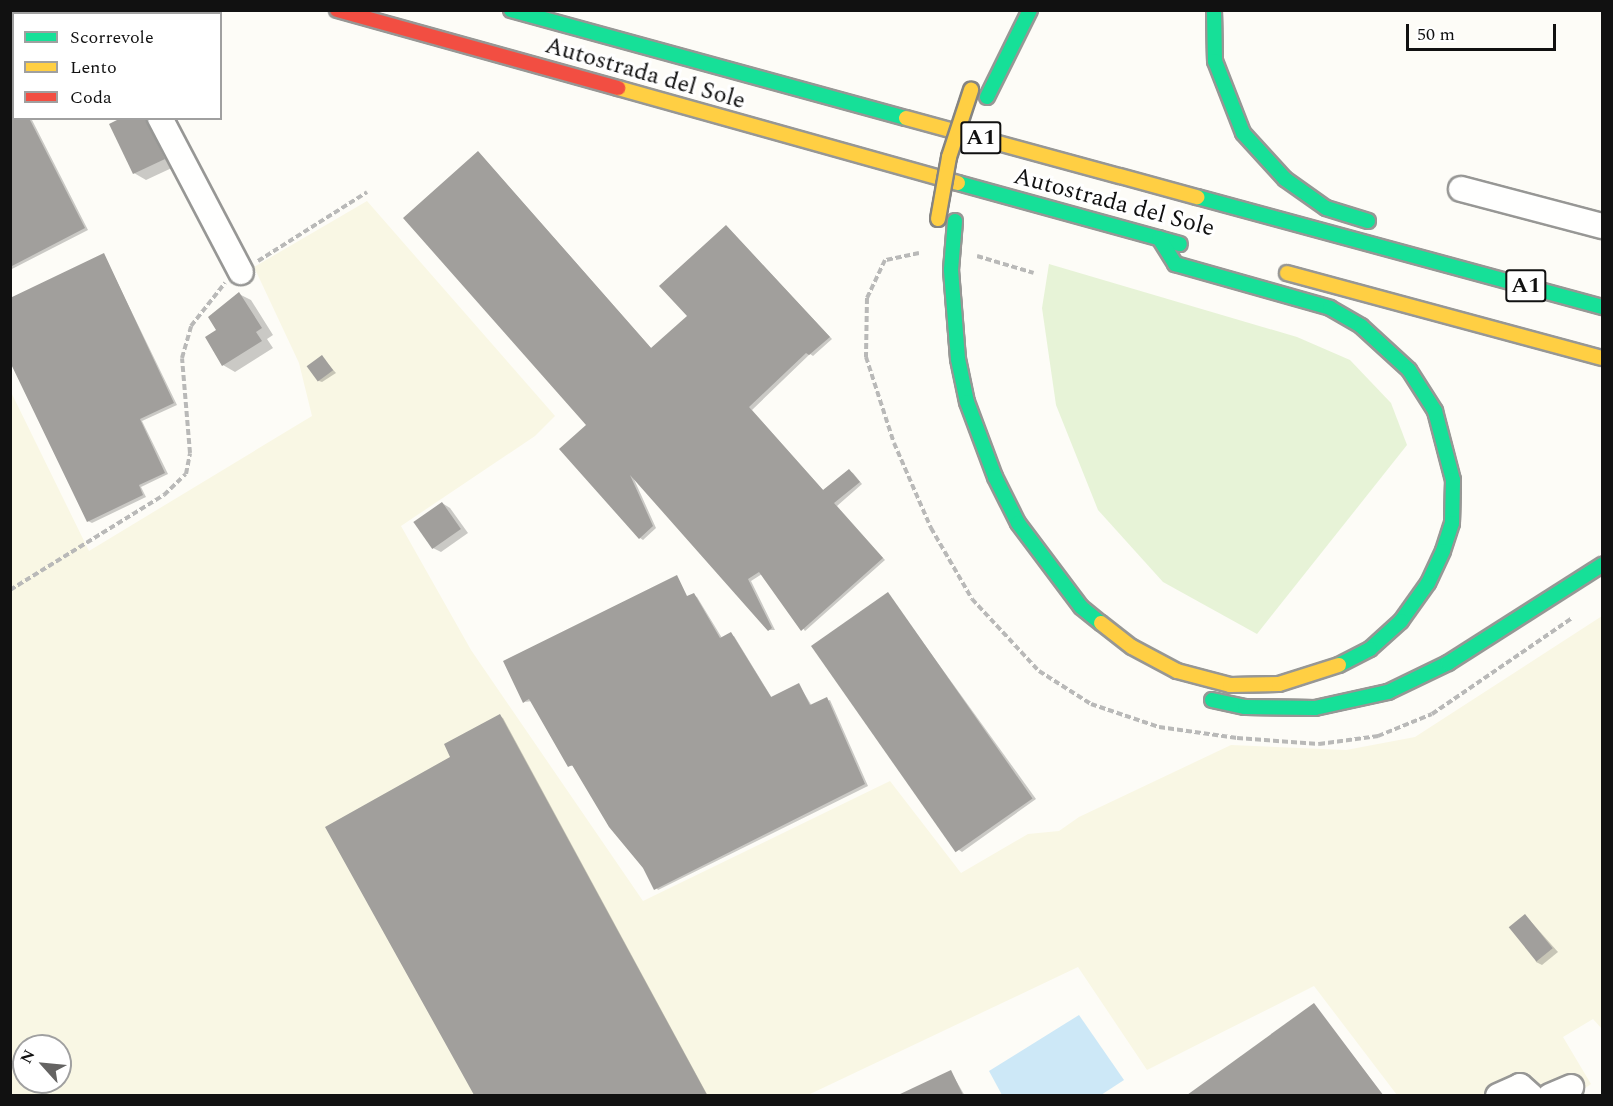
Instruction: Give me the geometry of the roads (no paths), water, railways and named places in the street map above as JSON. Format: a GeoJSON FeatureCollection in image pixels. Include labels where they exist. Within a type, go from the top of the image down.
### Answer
{"type":"FeatureCollection","features":[{"type":"Feature","properties":{"kind":"highway","name":"Autostrada del Sole"},"geometry":{"type":"LineString","coordinates":[[337,10],[1193,247]]}},
{"type":"Feature","properties":{"kind":"highway","name":"Autostrada del Sole"},"geometry":{"type":"LineString","coordinates":[[511,10],[1602,307]]}},
{"type":"Feature","properties":{"kind":"highway"},"geometry":{"type":"LineString","coordinates":[[970,148],[983,108],[1030,10]]}},
{"type":"Feature","properties":{"kind":"highway"},"geometry":{"type":"LineString","coordinates":[[1214,10],[1215,60],[1228,101],[1259,153],[1285,179],[1326,208],[1379,224]]}},
{"type":"Feature","properties":{"kind":"highway"},"geometry":{"type":"LineString","coordinates":[[935,238],[949,157],[973,85]]}},
{"type":"Feature","properties":{"kind":"highway"},"geometry":{"type":"LineString","coordinates":[[965,169],[957,211],[951,270],[958,359],[968,402],[995,477],[1018,523],[1081,607],[1132,647],[1177,672],[1230,686],[1279,684],[1329,670],[1370,649],[1401,621],[1428,583],[1443,551],[1452,523],[1454,480],[1448,446],[1435,411],[1409,370],[1361,326],[1311,302],[1175,264],[1159,238]]}},
{"type":"Feature","properties":{"kind":"highway"},"geometry":{"type":"LineString","coordinates":[[1438,248],[1450,265]]}},
{"type":"Feature","properties":{"kind":"highway","name":"A1"},"geometry":{"type":"LineString","coordinates":[[1272,268],[1602,358]]}},
{"type":"Feature","properties":{"kind":"highway"},"geometry":{"type":"LineString","coordinates":[[1198,698],[1245,707],[1315,708],[1388,692],[1448,663],[1602,565]]}},
{"type":"Feature","properties":{"kind":"street"},"geometry":{"type":"LineString","coordinates":[[161,120],[241,272]]}},
{"type":"Feature","properties":{"kind":"street"},"geometry":{"type":"LineString","coordinates":[[1461,189],[1602,226]]}},
{"type":"Feature","properties":{"kind":"street"},"geometry":{"type":"LineString","coordinates":[[1498,1095],[1520,1086],[1531,1095]]}},
{"type":"Feature","properties":{"kind":"water"},"geometry":{"type":"Polygon","coordinates":[[[1079,1015],[1124,1080],[1101,1095],[1002,1095],[989,1071],[1079,1015]]]}}]}
